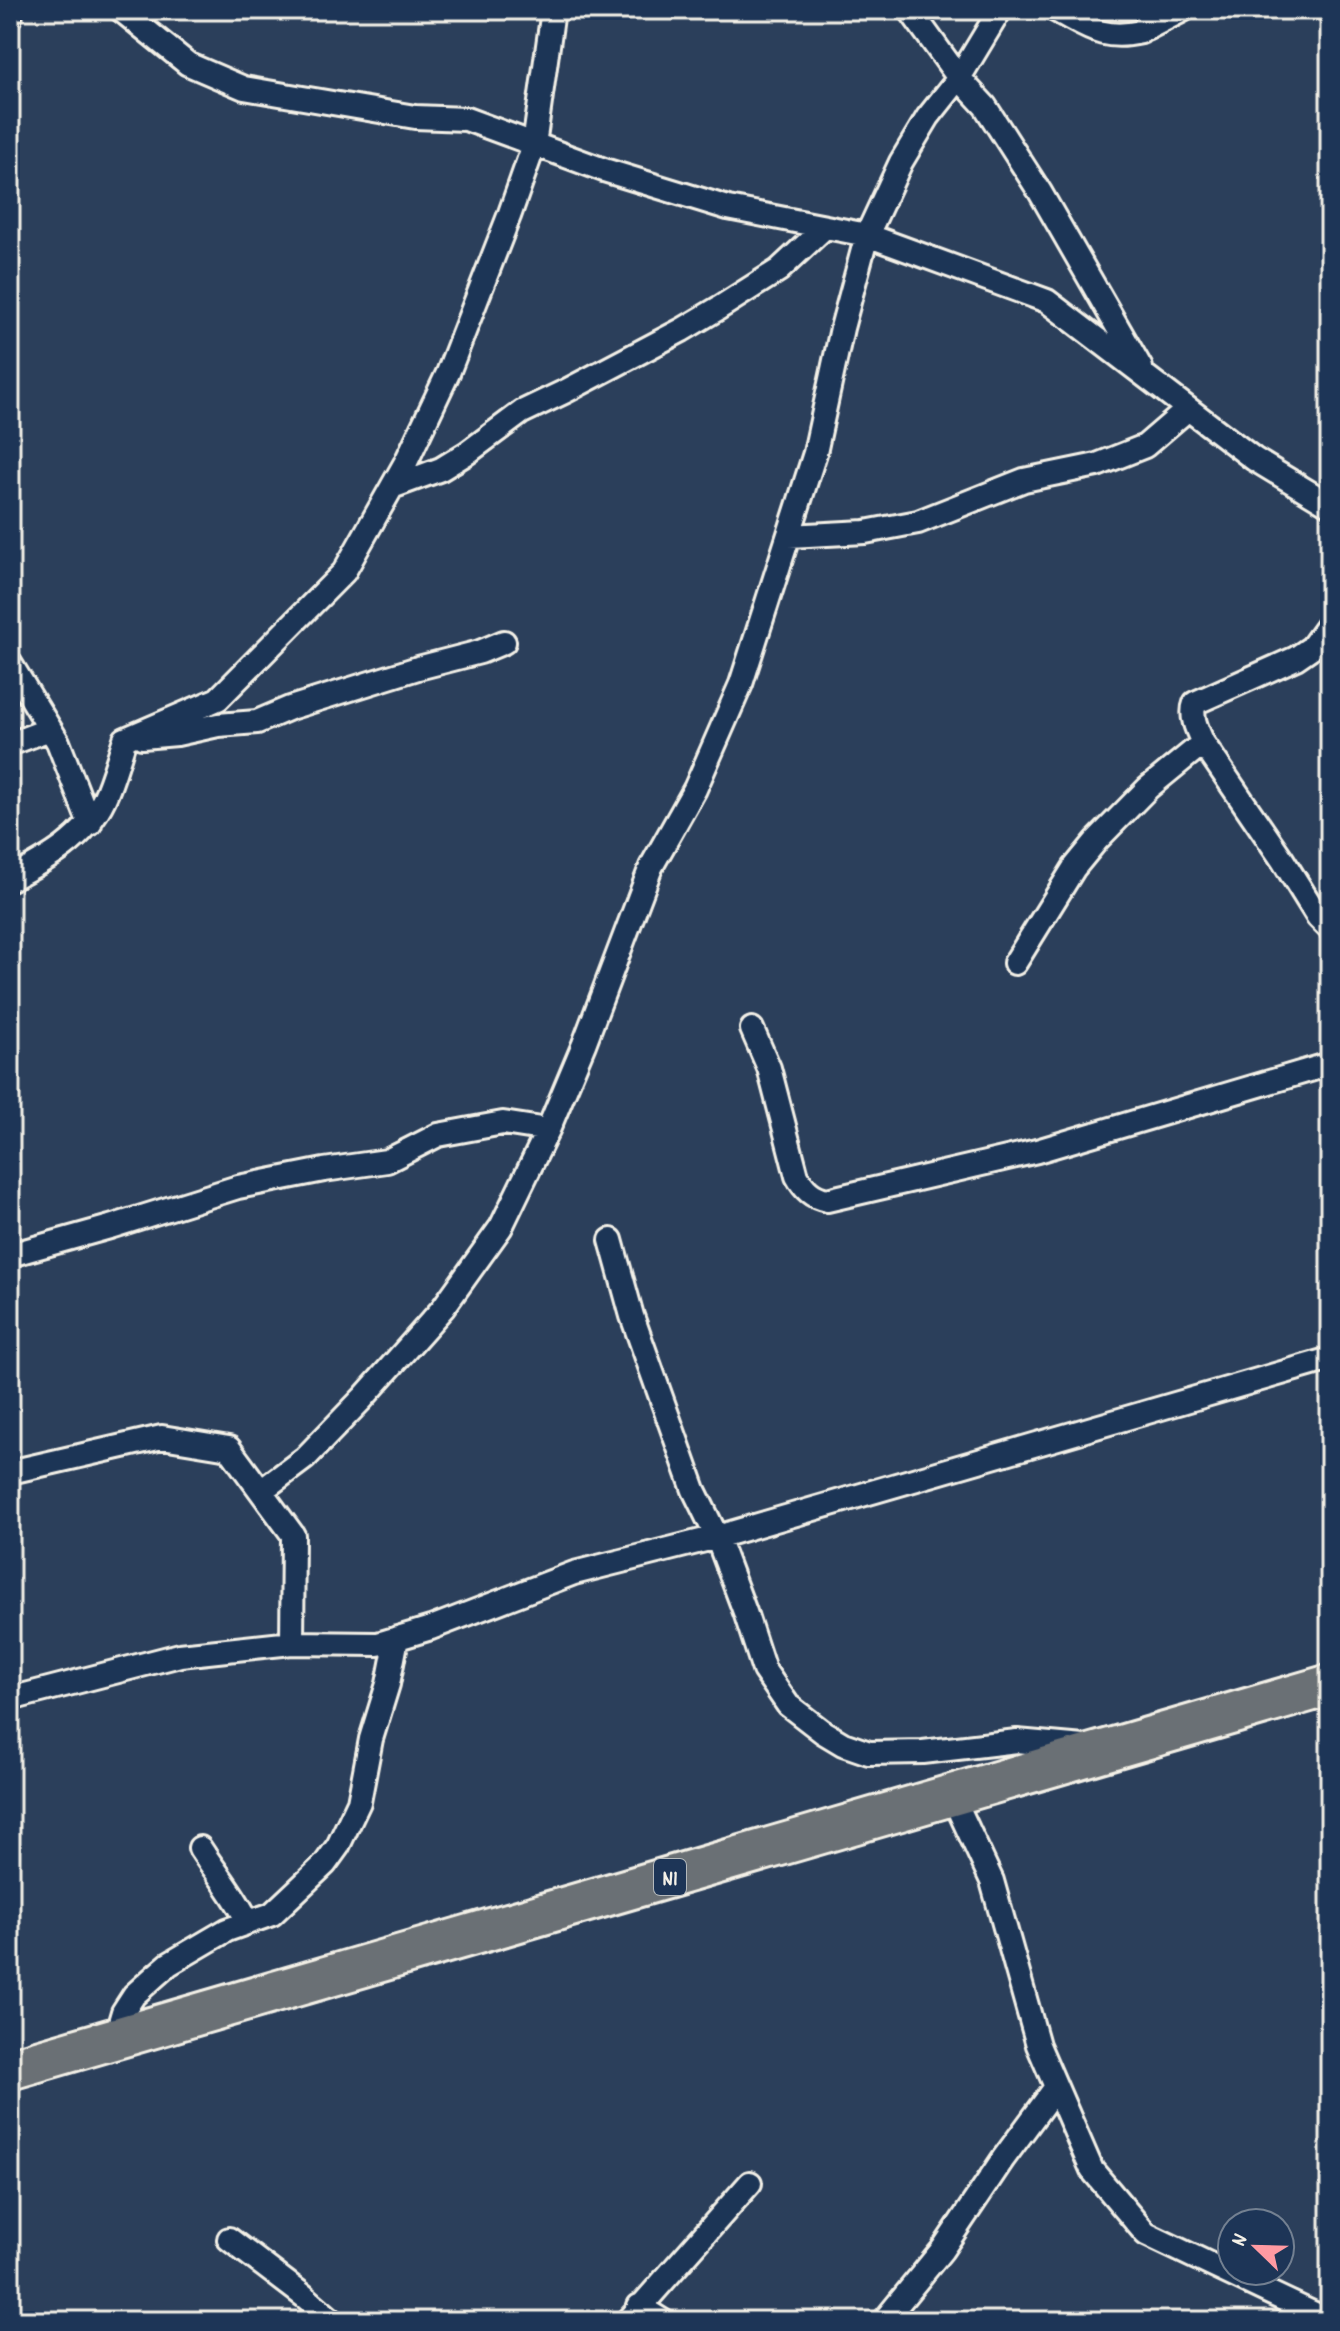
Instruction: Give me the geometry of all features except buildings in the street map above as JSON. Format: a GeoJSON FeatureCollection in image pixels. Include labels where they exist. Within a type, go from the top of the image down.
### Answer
{"type":"FeatureCollection","features":[{"type":"Feature","properties":{"kind":"highway","name":"N1"},"geometry":{"type":"LineString","coordinates":[[10,2069],[1330,1685]]}},
{"type":"Feature","properties":{"kind":"street"},"geometry":{"type":"LineString","coordinates":[[10,17],[12,10]]}},
{"type":"Feature","properties":{"kind":"street"},"geometry":{"type":"LineString","coordinates":[[121,10],[188,64],[244,88],[415,117],[466,119],[604,170],[728,208],[867,235],[1047,301],[1254,459],[1330,505]]}},
{"type":"Feature","properties":{"kind":"street"},"geometry":{"type":"LineString","coordinates":[[10,879],[56,854],[90,824],[105,798],[125,739],[218,699],[344,572],[406,462],[448,373],[534,145],[553,10]]}},
{"type":"Feature","properties":{"kind":"street"},"geometry":{"type":"LineString","coordinates":[[910,10],[959,78],[985,106],[1040,192],[1145,376]]}},
{"type":"Feature","properties":{"kind":"street"},"geometry":{"type":"LineString","coordinates":[[261,1491],[305,1458],[363,1398],[443,1308],[501,1227],[548,1130],[584,1044],[651,867],[695,789],[741,684],[815,453],[842,328],[867,235],[901,162],[928,117],[959,78],[1000,10]]}},
{"type":"Feature","properties":{"kind":"street"},"geometry":{"type":"LineString","coordinates":[[1055,10],[1086,28],[1105,35],[1123,36],[1141,32],[1183,10]]}},
{"type":"Feature","properties":{"kind":"street"},"geometry":{"type":"LineString","coordinates":[[1141,32],[1158,10]]}},
{"type":"Feature","properties":{"kind":"street"},"geometry":{"type":"LineString","coordinates":[[392,487],[441,469],[522,412],[719,308],[779,270],[825,227]]}},
{"type":"Feature","properties":{"kind":"street"},"geometry":{"type":"LineString","coordinates":[[789,536],[865,532],[918,522],[1024,480],[1097,465],[1145,446],[1188,409]]}},
{"type":"Feature","properties":{"kind":"street"},"geometry":{"type":"LineString","coordinates":[[1330,622],[1312,647],[1296,658],[1195,703],[1192,710],[1203,743],[1318,917],[1330,929]]}},
{"type":"Feature","properties":{"kind":"street"},"geometry":{"type":"LineString","coordinates":[[125,739],[257,722],[290,708],[480,652],[504,642]]}},
{"type":"Feature","properties":{"kind":"street"},"geometry":{"type":"LineString","coordinates":[[10,663],[58,742],[90,824]]}},
{"type":"Feature","properties":{"kind":"street"},"geometry":{"type":"LineString","coordinates":[[10,744],[50,729]]}},
{"type":"Feature","properties":{"kind":"street"},"geometry":{"type":"LineString","coordinates":[[1015,963],[1065,881],[1097,840],[1148,788],[1203,743]]}},
{"type":"Feature","properties":{"kind":"street"},"geometry":{"type":"LineString","coordinates":[[752,1029],[769,1068],[797,1176],[803,1187],[816,1198],[827,1200],[1037,1151],[1330,1064]]}},
{"type":"Feature","properties":{"kind":"street"},"geometry":{"type":"LineString","coordinates":[[10,1255],[238,1187],[387,1161],[438,1135],[503,1123],[548,1130]]}},
{"type":"Feature","properties":{"kind":"street"},"geometry":{"type":"LineString","coordinates":[[611,1240],[632,1316],[694,1490],[717,1537],[764,1670],[788,1705],[833,1738],[869,1753],[923,1752],[1017,1741],[1108,1749]]}},
{"type":"Feature","properties":{"kind":"street"},"geometry":{"type":"LineString","coordinates":[[10,1699],[180,1655],[292,1643],[378,1644],[431,1628],[574,1573],[717,1537],[1330,1359]]}},
{"type":"Feature","properties":{"kind":"street"},"geometry":{"type":"LineString","coordinates":[[10,1472],[162,1437],[229,1448],[293,1535],[292,1643]]}},
{"type":"Feature","properties":{"kind":"street"},"geometry":{"type":"LineString","coordinates":[[115,2039],[123,2012],[134,1995],[169,1964],[227,1930],[272,1914],[311,1878],[338,1846],[359,1802],[371,1739],[388,1684],[397,1638]]}},
{"type":"Feature","properties":{"kind":"street"},"geometry":{"type":"LineString","coordinates":[[952,1795],[992,1881],[1038,2045],[1092,2170],[1146,2234],[1329,2321]]}},
{"type":"Feature","properties":{"kind":"street"},"geometry":{"type":"LineString","coordinates":[[200,1848],[237,1900],[248,1922]]}},
{"type":"Feature","properties":{"kind":"street"},"geometry":{"type":"LineString","coordinates":[[884,2321],[942,2250],[1056,2087]]}},
{"type":"Feature","properties":{"kind":"street"},"geometry":{"type":"LineString","coordinates":[[663,2321],[633,2314],[750,2183]]}},
{"type":"Feature","properties":{"kind":"street"},"geometry":{"type":"LineString","coordinates":[[229,2239],[333,2321]]}}]}
